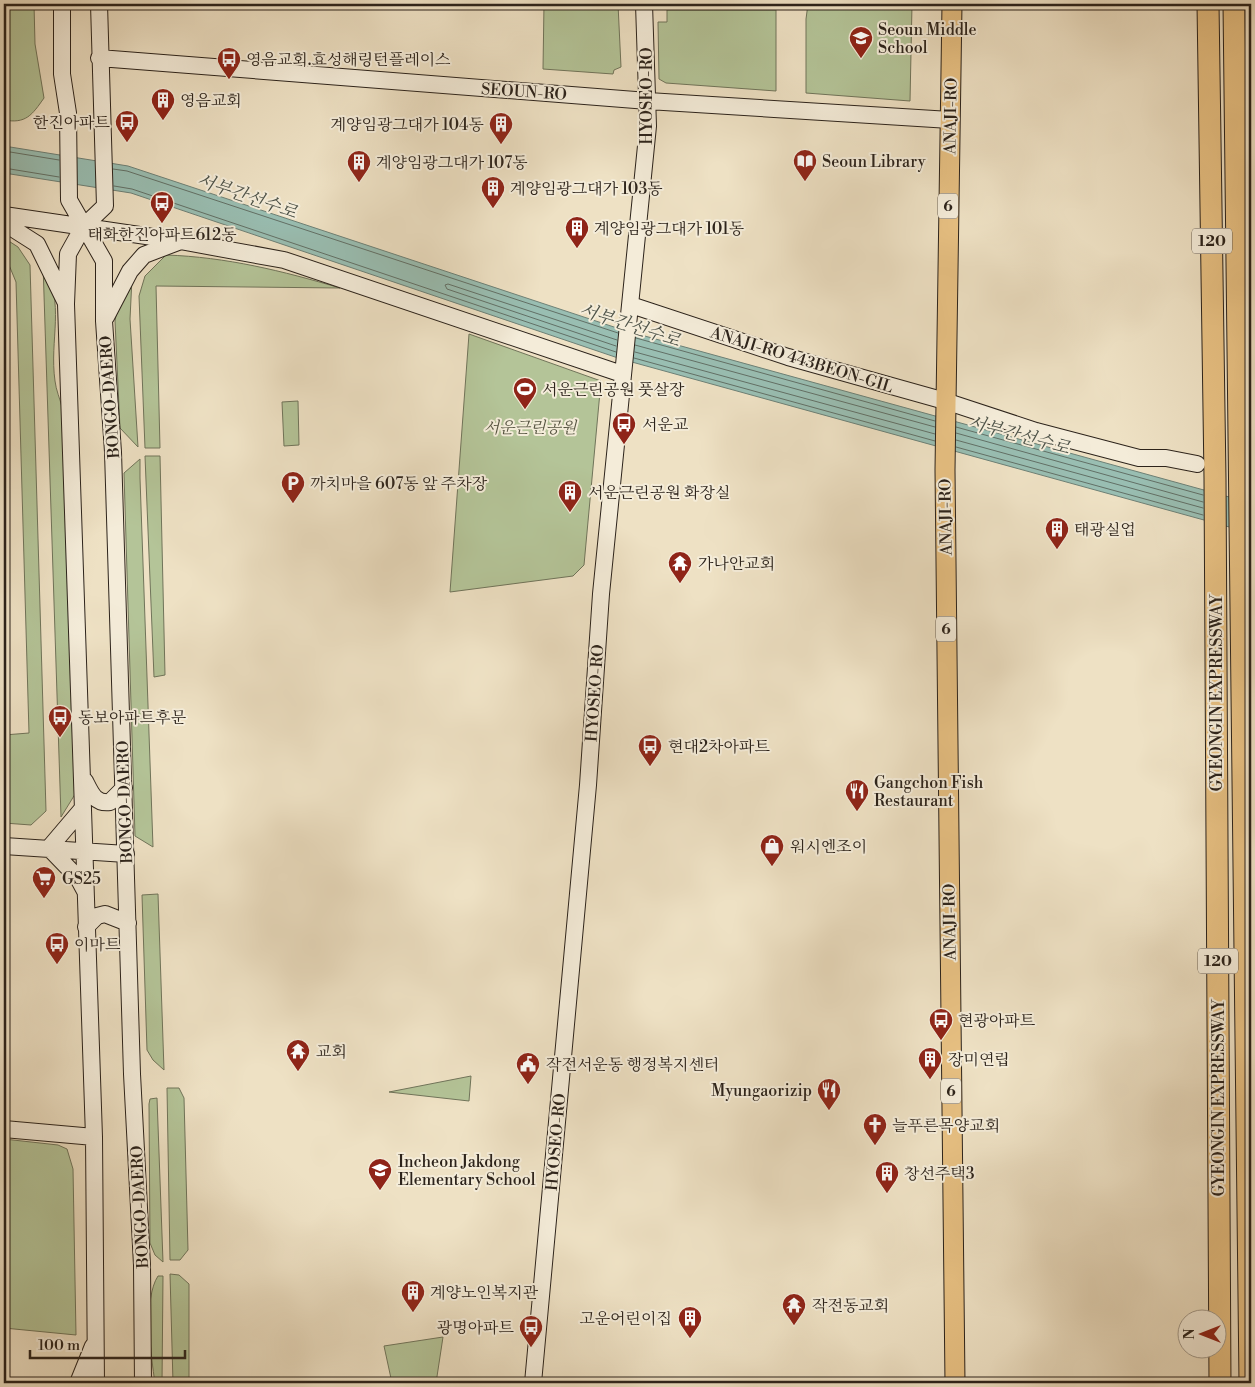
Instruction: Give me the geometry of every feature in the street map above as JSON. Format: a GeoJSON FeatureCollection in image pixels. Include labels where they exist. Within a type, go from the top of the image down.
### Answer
{"type":"FeatureCollection","features":[{"type":"Feature","properties":{"kind":"highway","name":"GYEONGIN EXPRESSWAY"},"geometry":{"type":"LineString","coordinates":[[1208,4],[1215,478],[1220,1383]]}},
{"type":"Feature","properties":{"kind":"highway","name":"GYEONGIN EXPRESSWAY"},"geometry":{"type":"LineString","coordinates":[[1234,4],[1250,1383]]}},
{"type":"Feature","properties":{"kind":"main road","name":"BONGO-DAERO"},"geometry":{"type":"LineString","coordinates":[[62,4],[62,74],[68,113],[69,200],[104,261],[104,321],[113,452],[132,1074],[142,1265],[143,1383]]}},
{"type":"Feature","properties":{"kind":"main road"},"geometry":{"type":"LineString","coordinates":[[96,1383],[94,1137],[86,927],[84,779],[66,304],[68,254],[84,227],[105,206],[99,58],[99,4]]}},
{"type":"Feature","properties":{"kind":"main road","name":"HYOSEO-RO"},"geometry":{"type":"LineString","coordinates":[[533,1383],[588,785],[601,594],[622,369],[630,313],[648,126],[644,4]]}},
{"type":"Feature","properties":{"kind":"main road","name":"ANAJI-RO"},"geometry":{"type":"LineString","coordinates":[[952,4],[945,461],[955,1383]]}},
{"type":"Feature","properties":{"kind":"main road","name":"SEOUN-RO"},"geometry":{"type":"LineString","coordinates":[[99,58],[648,101],[950,120]]}},
{"type":"Feature","properties":{"kind":"main road"},"geometry":{"type":"LineString","coordinates":[[4,215],[180,241],[284,260],[622,369]]}},
{"type":"Feature","properties":{"kind":"main road"},"geometry":{"type":"LineString","coordinates":[[4,222],[37,244],[66,304]]}},
{"type":"Feature","properties":{"kind":"main road"},"geometry":{"type":"LineString","coordinates":[[104,321],[130,271],[144,255],[180,241]]}},
{"type":"Feature","properties":{"kind":"main road","name":"ANAJI-RO 443BEON-GIL"},"geometry":{"type":"LineString","coordinates":[[630,313],[788,357],[1036,431],[1139,458],[1166,458],[1197,464]]}},
{"type":"Feature","properties":{"kind":"main road"},"geometry":{"type":"LineString","coordinates":[[84,779],[94,799],[100,802],[110,802],[124,788]]}},
{"type":"Feature","properties":{"kind":"main road"},"geometry":{"type":"LineString","coordinates":[[49,848],[84,808]]}},
{"type":"Feature","properties":{"kind":"main road"},"geometry":{"type":"LineString","coordinates":[[4,846],[126,854]]}},
{"type":"Feature","properties":{"kind":"main road"},"geometry":{"type":"LineString","coordinates":[[49,848],[78,878],[85,891]]}},
{"type":"Feature","properties":{"kind":"main road"},"geometry":{"type":"LineString","coordinates":[[86,927],[97,916],[105,914],[128,923]]}},
{"type":"Feature","properties":{"kind":"main road"},"geometry":{"type":"LineString","coordinates":[[4,1129],[94,1137]]}},
{"type":"Feature","properties":{"kind":"main road"},"geometry":{"type":"LineString","coordinates":[[78,1383],[97,1337]]}},
{"type":"Feature","properties":{"kind":"green space"},"geometry":{"type":"Polygon","coordinates":[[[4,4],[34,4],[35,44],[44,98],[28,117],[18,121],[4,120],[4,4]]]}},
{"type":"Feature","properties":{"kind":"green space"},"geometry":{"type":"Polygon","coordinates":[[[544,4],[618,4],[621,67],[614,70],[613,74],[543,69],[544,4]]]}},
{"type":"Feature","properties":{"kind":"green space","name":"Seoun Middle School"},"geometry":{"type":"Polygon","coordinates":[[[808,4],[912,5],[910,101],[806,93],[806,19],[808,4]]]}},
{"type":"Feature","properties":{"kind":"green space"},"geometry":{"type":"Polygon","coordinates":[[[667,10],[776,10],[776,91],[666,83],[659,79],[658,22],[667,22],[667,10]]]}},
{"type":"Feature","properties":{"kind":"green space"},"geometry":{"type":"Polygon","coordinates":[[[4,238],[18,247],[30,265],[46,811],[31,825],[4,823],[4,735],[29,733],[16,282],[4,253],[4,238]]]}},
{"type":"Feature","properties":{"kind":"green space"},"geometry":{"type":"Polygon","coordinates":[[[166,255],[188,256],[254,266],[340,288],[156,286],[160,448],[145,448],[139,296],[145,276],[166,255]]]}},
{"type":"Feature","properties":{"kind":"green space"},"geometry":{"type":"Polygon","coordinates":[[[43,264],[54,293],[54,366],[62,407],[77,791],[61,817],[43,264]]]}},
{"type":"Feature","properties":{"kind":"green space"},"geometry":{"type":"Polygon","coordinates":[[[132,278],[130,319],[138,447],[120,428],[115,321],[119,299],[132,278]]]}},
{"type":"Feature","properties":{"kind":"green space","name":"서운근린공원"},"geometry":{"type":"Polygon","coordinates":[[[469,334],[601,381],[584,565],[573,576],[450,592],[469,334]]]}},
{"type":"Feature","properties":{"kind":"green space"},"geometry":{"type":"Polygon","coordinates":[[[298,401],[299,445],[284,446],[282,402],[298,401]]]}},
{"type":"Feature","properties":{"kind":"green space"},"geometry":{"type":"Polygon","coordinates":[[[145,456],[160,456],[165,675],[154,677],[145,456]]]}},
{"type":"Feature","properties":{"kind":"green space"},"geometry":{"type":"Polygon","coordinates":[[[140,459],[153,847],[135,836],[124,473],[140,459]]]}},
{"type":"Feature","properties":{"kind":"green space"},"geometry":{"type":"Polygon","coordinates":[[[158,894],[164,1070],[153,1060],[147,1050],[142,895],[158,894]]]}},
{"type":"Feature","properties":{"kind":"green space"},"geometry":{"type":"Polygon","coordinates":[[[471,1076],[469,1101],[389,1092],[471,1076]]]}},
{"type":"Feature","properties":{"kind":"green space"},"geometry":{"type":"Polygon","coordinates":[[[167,1088],[179,1088],[184,1098],[188,1250],[180,1260],[170,1260],[167,1088]]]}},
{"type":"Feature","properties":{"kind":"green space"},"geometry":{"type":"Polygon","coordinates":[[[157,1098],[163,1262],[155,1255],[150,1243],[149,1104],[150,1099],[157,1098]]]}},
{"type":"Feature","properties":{"kind":"green space"},"geometry":{"type":"Polygon","coordinates":[[[4,1139],[58,1145],[67,1149],[73,1169],[76,1335],[4,1328],[4,1139]]]}},
{"type":"Feature","properties":{"kind":"green space"},"geometry":{"type":"Polygon","coordinates":[[[170,1274],[179,1275],[189,1284],[189,1383],[173,1383],[170,1274]]]}},
{"type":"Feature","properties":{"kind":"green space"},"geometry":{"type":"Polygon","coordinates":[[[158,1276],[163,1276],[162,1383],[155,1383],[149,1328],[153,1286],[158,1276]]]}},
{"type":"Feature","properties":{"kind":"green space"},"geometry":{"type":"Polygon","coordinates":[[[443,1337],[436,1383],[392,1383],[384,1346],[443,1337]]]}},
{"type":"Feature","properties":{"kind":"water"},"geometry":{"type":"Polygon","coordinates":[[[4,146],[128,166],[623,330],[1251,503],[1251,533],[621,359],[131,193],[4,173],[4,146]]]}},
{"type":"Feature","properties":{"kind":"place","name":"Seoun Middle School"},"geometry":{"type":"Point","coordinates":[861,59]}},
{"type":"Feature","properties":{"kind":"place","name":"영음교회.효성해링턴플레이스"},"geometry":{"type":"Point","coordinates":[229,80]}},
{"type":"Feature","properties":{"kind":"place","name":"영음교회"},"geometry":{"type":"Point","coordinates":[163,121]}},
{"type":"Feature","properties":{"kind":"place","name":"한진아파트"},"geometry":{"type":"Point","coordinates":[127,143]}},
{"type":"Feature","properties":{"kind":"place","name":"계양임광그대가 104동"},"geometry":{"type":"Point","coordinates":[501,145]}},
{"type":"Feature","properties":{"kind":"place","name":"Seoun Library"},"geometry":{"type":"Point","coordinates":[805,182]}},
{"type":"Feature","properties":{"kind":"place","name":"계양임광그대가 107동"},"geometry":{"type":"Point","coordinates":[359,183]}},
{"type":"Feature","properties":{"kind":"place","name":"계양임광그대가 103동"},"geometry":{"type":"Point","coordinates":[493,209]}},
{"type":"Feature","properties":{"kind":"place","name":"태화한진아파트612동"},"geometry":{"type":"Point","coordinates":[162,224]}},
{"type":"Feature","properties":{"kind":"place","name":"계양임광그대가 101동"},"geometry":{"type":"Point","coordinates":[577,249]}},
{"type":"Feature","properties":{"kind":"place","name":"서운근린공원 풋살장"},"geometry":{"type":"Point","coordinates":[525,410]}},
{"type":"Feature","properties":{"kind":"place","name":"서운교"},"geometry":{"type":"Point","coordinates":[624,445]}},
{"type":"Feature","properties":{"kind":"place","name":"까치마을 607동 앞 주차장"},"geometry":{"type":"Point","coordinates":[293,504]}},
{"type":"Feature","properties":{"kind":"place","name":"서운근린공원 화장실"},"geometry":{"type":"Point","coordinates":[570,513]}},
{"type":"Feature","properties":{"kind":"place","name":"태광실업"},"geometry":{"type":"Point","coordinates":[1057,550]}},
{"type":"Feature","properties":{"kind":"place","name":"가나안교회"},"geometry":{"type":"Point","coordinates":[680,584]}},
{"type":"Feature","properties":{"kind":"place","name":"동보아파트후문"},"geometry":{"type":"Point","coordinates":[60,738]}},
{"type":"Feature","properties":{"kind":"place","name":"현대2차아파트"},"geometry":{"type":"Point","coordinates":[650,767]}},
{"type":"Feature","properties":{"kind":"place","name":"Gangchon Fish Restaurant"},"geometry":{"type":"Point","coordinates":[857,812]}},
{"type":"Feature","properties":{"kind":"place","name":"워시엔조이"},"geometry":{"type":"Point","coordinates":[772,867]}},
{"type":"Feature","properties":{"kind":"place","name":"GS25"},"geometry":{"type":"Point","coordinates":[44,899]}},
{"type":"Feature","properties":{"kind":"place","name":"이마트"},"geometry":{"type":"Point","coordinates":[57,965]}},
{"type":"Feature","properties":{"kind":"place","name":"현광아파트"},"geometry":{"type":"Point","coordinates":[941,1041]}},
{"type":"Feature","properties":{"kind":"place","name":"교회"},"geometry":{"type":"Point","coordinates":[298,1072]}},
{"type":"Feature","properties":{"kind":"place","name":"장미연립"},"geometry":{"type":"Point","coordinates":[930,1080]}},
{"type":"Feature","properties":{"kind":"place","name":"작전서운동 행정복지센터"},"geometry":{"type":"Point","coordinates":[528,1085]}},
{"type":"Feature","properties":{"kind":"place","name":"Myungaorizip"},"geometry":{"type":"Point","coordinates":[829,1111]}},
{"type":"Feature","properties":{"kind":"place","name":"늘푸른목양교회"},"geometry":{"type":"Point","coordinates":[875,1146]}},
{"type":"Feature","properties":{"kind":"place","name":"Incheon Jakdong Elementary School"},"geometry":{"type":"Point","coordinates":[380,1191]}},
{"type":"Feature","properties":{"kind":"place","name":"창선주택3"},"geometry":{"type":"Point","coordinates":[887,1194]}},
{"type":"Feature","properties":{"kind":"place","name":"계양노인복지관"},"geometry":{"type":"Point","coordinates":[413,1313]}},
{"type":"Feature","properties":{"kind":"place","name":"작전동교회"},"geometry":{"type":"Point","coordinates":[794,1326]}},
{"type":"Feature","properties":{"kind":"place","name":"고운어린이집"},"geometry":{"type":"Point","coordinates":[690,1339]}},
{"type":"Feature","properties":{"kind":"place","name":"광명아파트"},"geometry":{"type":"Point","coordinates":[531,1348]}},
{"type":"Feature","properties":{"kind":"water label","name":"서부간선수로"},"geometry":{"type":"Point","coordinates":[247,196]}},
{"type":"Feature","properties":{"kind":"water label","name":"서부간선수로"},"geometry":{"type":"Point","coordinates":[630,325]}},
{"type":"Feature","properties":{"kind":"water label","name":"서부간선수로"},"geometry":{"type":"Point","coordinates":[1019,435]}}]}
